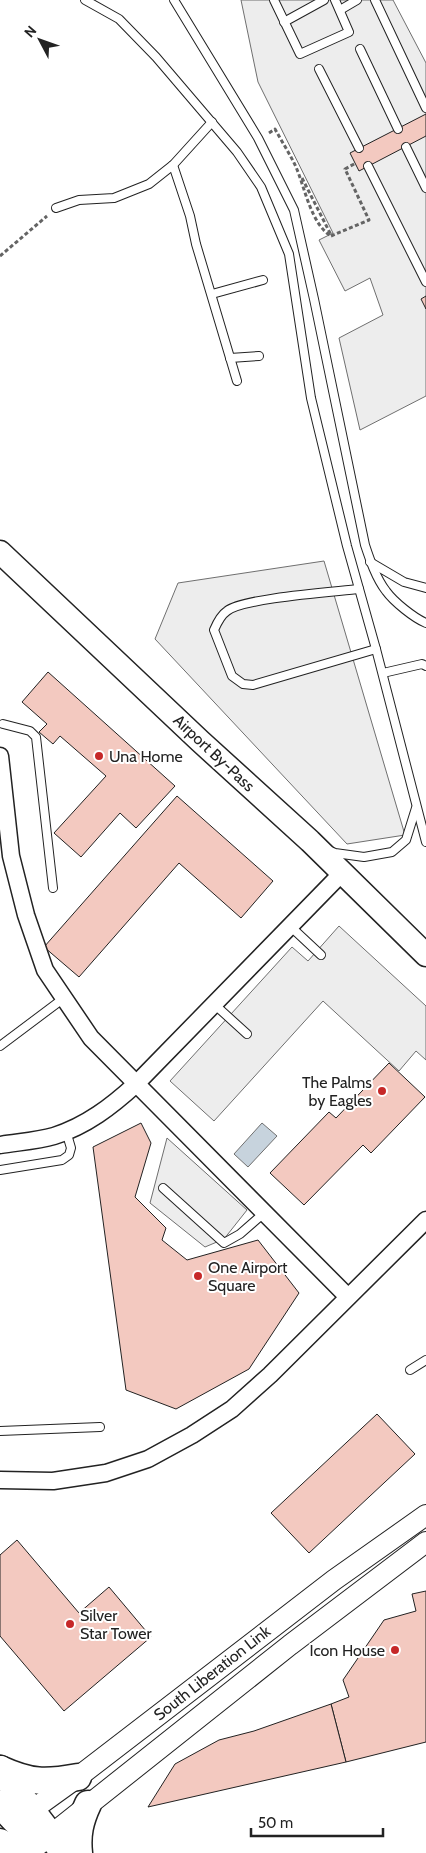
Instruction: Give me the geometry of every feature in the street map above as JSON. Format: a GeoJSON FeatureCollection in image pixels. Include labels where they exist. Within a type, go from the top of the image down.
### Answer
{"type":"FeatureCollection","features":[{"type":"Feature","properties":{"kind":"highway"},"geometry":{"type":"LineString","coordinates":[[0,1769],[26,1779],[41,1782],[78,1777]]}},
{"type":"Feature","properties":{"kind":"highway"},"geometry":{"type":"LineString","coordinates":[[0,1769],[9,1823],[21,1853]]}},
{"type":"Feature","properties":{"kind":"highway"},"geometry":{"type":"LineString","coordinates":[[79,1853],[78,1834],[80,1820],[88,1804]]}},
{"type":"Feature","properties":{"kind":"highway"},"geometry":{"type":"LineString","coordinates":[[9,1823],[56,1844]]}},
{"type":"Feature","properties":{"kind":"highway"},"geometry":{"type":"LineString","coordinates":[[0,1847],[5,1853]]}},
{"type":"Feature","properties":{"kind":"main road","name":"Airport By-Pass"},"geometry":{"type":"LineString","coordinates":[[0,552],[310,841],[426,955]]}},
{"type":"Feature","properties":{"kind":"street"},"geometry":{"type":"LineString","coordinates":[[0,756],[11,856],[26,915],[45,970],[91,1038],[348,1297]]}},
{"type":"Feature","properties":{"kind":"street"},"geometry":{"type":"LineString","coordinates":[[0,1145],[54,1136],[82,1124],[113,1105],[136,1084],[342,873]]}},
{"type":"Feature","properties":{"kind":"street"},"geometry":{"type":"LineString","coordinates":[[0,1480],[54,1481],[106,1473],[148,1459],[192,1435],[232,1410],[270,1376],[426,1220]]}},
{"type":"Feature","properties":{"kind":"street","name":"South Liberation Link"},"geometry":{"type":"LineString","coordinates":[[9,1823],[78,1777],[258,1637],[426,1515]]}},
{"type":"Feature","properties":{"kind":"street","name":"South Liberation Link"},"geometry":{"type":"LineString","coordinates":[[28,1853],[56,1844],[88,1804],[290,1645],[426,1542]]}},
{"type":"Feature","properties":{"kind":"lane"},"geometry":{"type":"LineString","coordinates":[[85,0],[118,19],[156,57],[237,152],[261,187],[289,254],[311,398],[426,842]]}},
{"type":"Feature","properties":{"kind":"lane"},"geometry":{"type":"LineString","coordinates":[[174,0],[258,138],[294,210],[370,562],[386,592],[418,620],[426,623]]}},
{"type":"Feature","properties":{"kind":"lane"},"geometry":{"type":"LineString","coordinates":[[180,0],[190,25]]}},
{"type":"Feature","properties":{"kind":"lane"},"geometry":{"type":"LineString","coordinates":[[274,0],[300,54],[349,32],[335,0]]}},
{"type":"Feature","properties":{"kind":"lane"},"geometry":{"type":"LineString","coordinates":[[284,22],[324,0]]}},
{"type":"Feature","properties":{"kind":"lane"},"geometry":{"type":"LineString","coordinates":[[340,10],[357,0]]}},
{"type":"Feature","properties":{"kind":"lane"},"geometry":{"type":"LineString","coordinates":[[375,0],[426,108]]}},
{"type":"Feature","properties":{"kind":"lane"},"geometry":{"type":"LineString","coordinates":[[360,49],[398,129]]}},
{"type":"Feature","properties":{"kind":"lane"},"geometry":{"type":"LineString","coordinates":[[319,69],[359,148]]}},
{"type":"Feature","properties":{"kind":"lane"},"geometry":{"type":"LineString","coordinates":[[56,208],[79,200],[114,198],[149,184],[173,165],[212,122]]}},
{"type":"Feature","properties":{"kind":"lane"},"geometry":{"type":"LineString","coordinates":[[406,147],[426,188]]}},
{"type":"Feature","properties":{"kind":"lane"},"geometry":{"type":"LineString","coordinates":[[173,165],[190,216],[196,244],[237,381]]}},
{"type":"Feature","properties":{"kind":"lane"},"geometry":{"type":"LineString","coordinates":[[368,166],[426,282]]}},
{"type":"Feature","properties":{"kind":"lane"},"geometry":{"type":"LineString","coordinates":[[212,294],[263,280]]}},
{"type":"Feature","properties":{"kind":"lane"},"geometry":{"type":"LineString","coordinates":[[230,358],[259,356]]}},
{"type":"Feature","properties":{"kind":"lane"},"geometry":{"type":"LineString","coordinates":[[370,562],[404,582],[426,588]]}},
{"type":"Feature","properties":{"kind":"lane"},"geometry":{"type":"LineString","coordinates":[[360,589],[246,603],[227,610],[218,621],[214,630],[232,676],[243,684],[253,685],[376,649]]}},
{"type":"Feature","properties":{"kind":"lane"},"geometry":{"type":"LineString","coordinates":[[383,673],[422,664],[426,666]]}},
{"type":"Feature","properties":{"kind":"lane"},"geometry":{"type":"LineString","coordinates":[[3,724],[30,732],[36,737],[53,888]]}},
{"type":"Feature","properties":{"kind":"lane"},"geometry":{"type":"LineString","coordinates":[[310,841],[335,853],[345,855],[364,857],[392,852],[406,840],[416,808]]}},
{"type":"Feature","properties":{"kind":"lane"},"geometry":{"type":"LineString","coordinates":[[290,926],[322,955]]}},
{"type":"Feature","properties":{"kind":"lane"},"geometry":{"type":"LineString","coordinates":[[0,1046],[64,998]]}},
{"type":"Feature","properties":{"kind":"lane"},"geometry":{"type":"LineString","coordinates":[[214,1004],[247,1034]]}},
{"type":"Feature","properties":{"kind":"lane"},"geometry":{"type":"LineString","coordinates":[[0,1170],[62,1160],[69,1155],[71,1148],[66,1131]]}},
{"type":"Feature","properties":{"kind":"lane"},"geometry":{"type":"LineString","coordinates":[[163,1188],[224,1243],[240,1234],[264,1213]]}},
{"type":"Feature","properties":{"kind":"lane"},"geometry":{"type":"LineString","coordinates":[[410,1370],[426,1360]]}},
{"type":"Feature","properties":{"kind":"lane"},"geometry":{"type":"LineString","coordinates":[[0,1431],[100,1427]]}},
{"type":"Feature","properties":{"kind":"path"},"geometry":{"type":"LineString","coordinates":[[274,129],[295,166],[323,231],[331,236],[369,220],[345,168],[356,163]]}},
{"type":"Feature","properties":{"kind":"path"},"geometry":{"type":"LineString","coordinates":[[0,256],[56,208]]}},
{"type":"Feature","properties":{"kind":"shaded area"},"geometry":{"type":"Polygon","coordinates":[[[241,0],[393,0],[426,63],[426,396],[360,430],[339,338],[383,315],[370,278],[345,291],[319,240],[333,233],[258,82],[241,0]]]}},
{"type":"Feature","properties":{"kind":"shaded area"},"geometry":{"type":"Polygon","coordinates":[[[324,561],[405,835],[347,844],[155,639],[178,583],[324,561]]]}},
{"type":"Feature","properties":{"kind":"shaded area"},"geometry":{"type":"Polygon","coordinates":[[[339,926],[426,1006],[426,1060],[416,1051],[399,1071],[323,1001],[214,1121],[170,1081],[292,947],[308,961],[339,926]]]}},
{"type":"Feature","properties":{"kind":"shaded area"},"geometry":{"type":"Polygon","coordinates":[[[262,1123],[277,1136],[248,1167],[234,1154],[262,1123]]]}},
{"type":"Feature","properties":{"kind":"shaded area"},"geometry":{"type":"Polygon","coordinates":[[[167,1138],[247,1210],[224,1239],[205,1247],[150,1203],[167,1138]]]}},
{"type":"Feature","properties":{"kind":"building"},"geometry":{"type":"Polygon","coordinates":[[[426,114],[426,136],[359,171],[350,153],[426,114]]]}},
{"type":"Feature","properties":{"kind":"building"},"geometry":{"type":"Polygon","coordinates":[[[426,296],[426,309],[421,299],[426,296]]]}},
{"type":"Feature","properties":{"kind":"building"},"geometry":{"type":"Polygon","coordinates":[[[48,672],[175,786],[136,828],[120,813],[81,857],[54,833],[106,776],[60,736],[53,744],[39,732],[47,724],[22,702],[48,672]]]}},
{"type":"Feature","properties":{"kind":"building"},"geometry":{"type":"Polygon","coordinates":[[[177,796],[273,881],[241,918],[179,863],[79,977],[44,947],[177,796]]]}},
{"type":"Feature","properties":{"kind":"building"},"geometry":{"type":"Polygon","coordinates":[[[389,1063],[425,1097],[371,1153],[363,1145],[304,1205],[270,1173],[329,1112],[336,1118],[389,1063]]]}},
{"type":"Feature","properties":{"kind":"building","name":"One Airport Square"},"geometry":{"type":"Polygon","coordinates":[[[141,1123],[151,1143],[135,1197],[166,1228],[162,1240],[187,1260],[258,1240],[299,1293],[249,1369],[176,1409],[126,1390],[93,1147],[141,1123]]]}},
{"type":"Feature","properties":{"kind":"building"},"geometry":{"type":"Polygon","coordinates":[[[377,1414],[415,1454],[309,1553],[271,1513],[377,1414]]]}},
{"type":"Feature","properties":{"kind":"building","name":"Silver Star Tower"},"geometry":{"type":"Polygon","coordinates":[[[17,1540],[79,1613],[109,1587],[151,1637],[64,1711],[0,1636],[0,1555],[17,1540]]]}},
{"type":"Feature","properties":{"kind":"building","name":"Icon House"},"geometry":{"type":"Polygon","coordinates":[[[426,1591],[426,1742],[346,1762],[331,1704],[349,1697],[343,1680],[384,1620],[416,1611],[412,1594],[426,1591]]]}},
{"type":"Feature","properties":{"kind":"building","name":"Icon House"},"geometry":{"type":"Polygon","coordinates":[[[331,1704],[346,1762],[148,1807],[175,1764],[219,1740],[254,1731],[331,1704]]]}},
{"type":"Feature","properties":{"kind":"place","name":"Una Home"},"geometry":{"type":"Point","coordinates":[99,756]}},
{"type":"Feature","properties":{"kind":"place","name":"The Palms by Eagles"},"geometry":{"type":"Point","coordinates":[382,1091]}},
{"type":"Feature","properties":{"kind":"place","name":"One Airport Square"},"geometry":{"type":"Point","coordinates":[198,1276]}},
{"type":"Feature","properties":{"kind":"place","name":"Silver Star Tower"},"geometry":{"type":"Point","coordinates":[70,1624]}},
{"type":"Feature","properties":{"kind":"place","name":"Icon House"},"geometry":{"type":"Point","coordinates":[395,1650]}}]}
